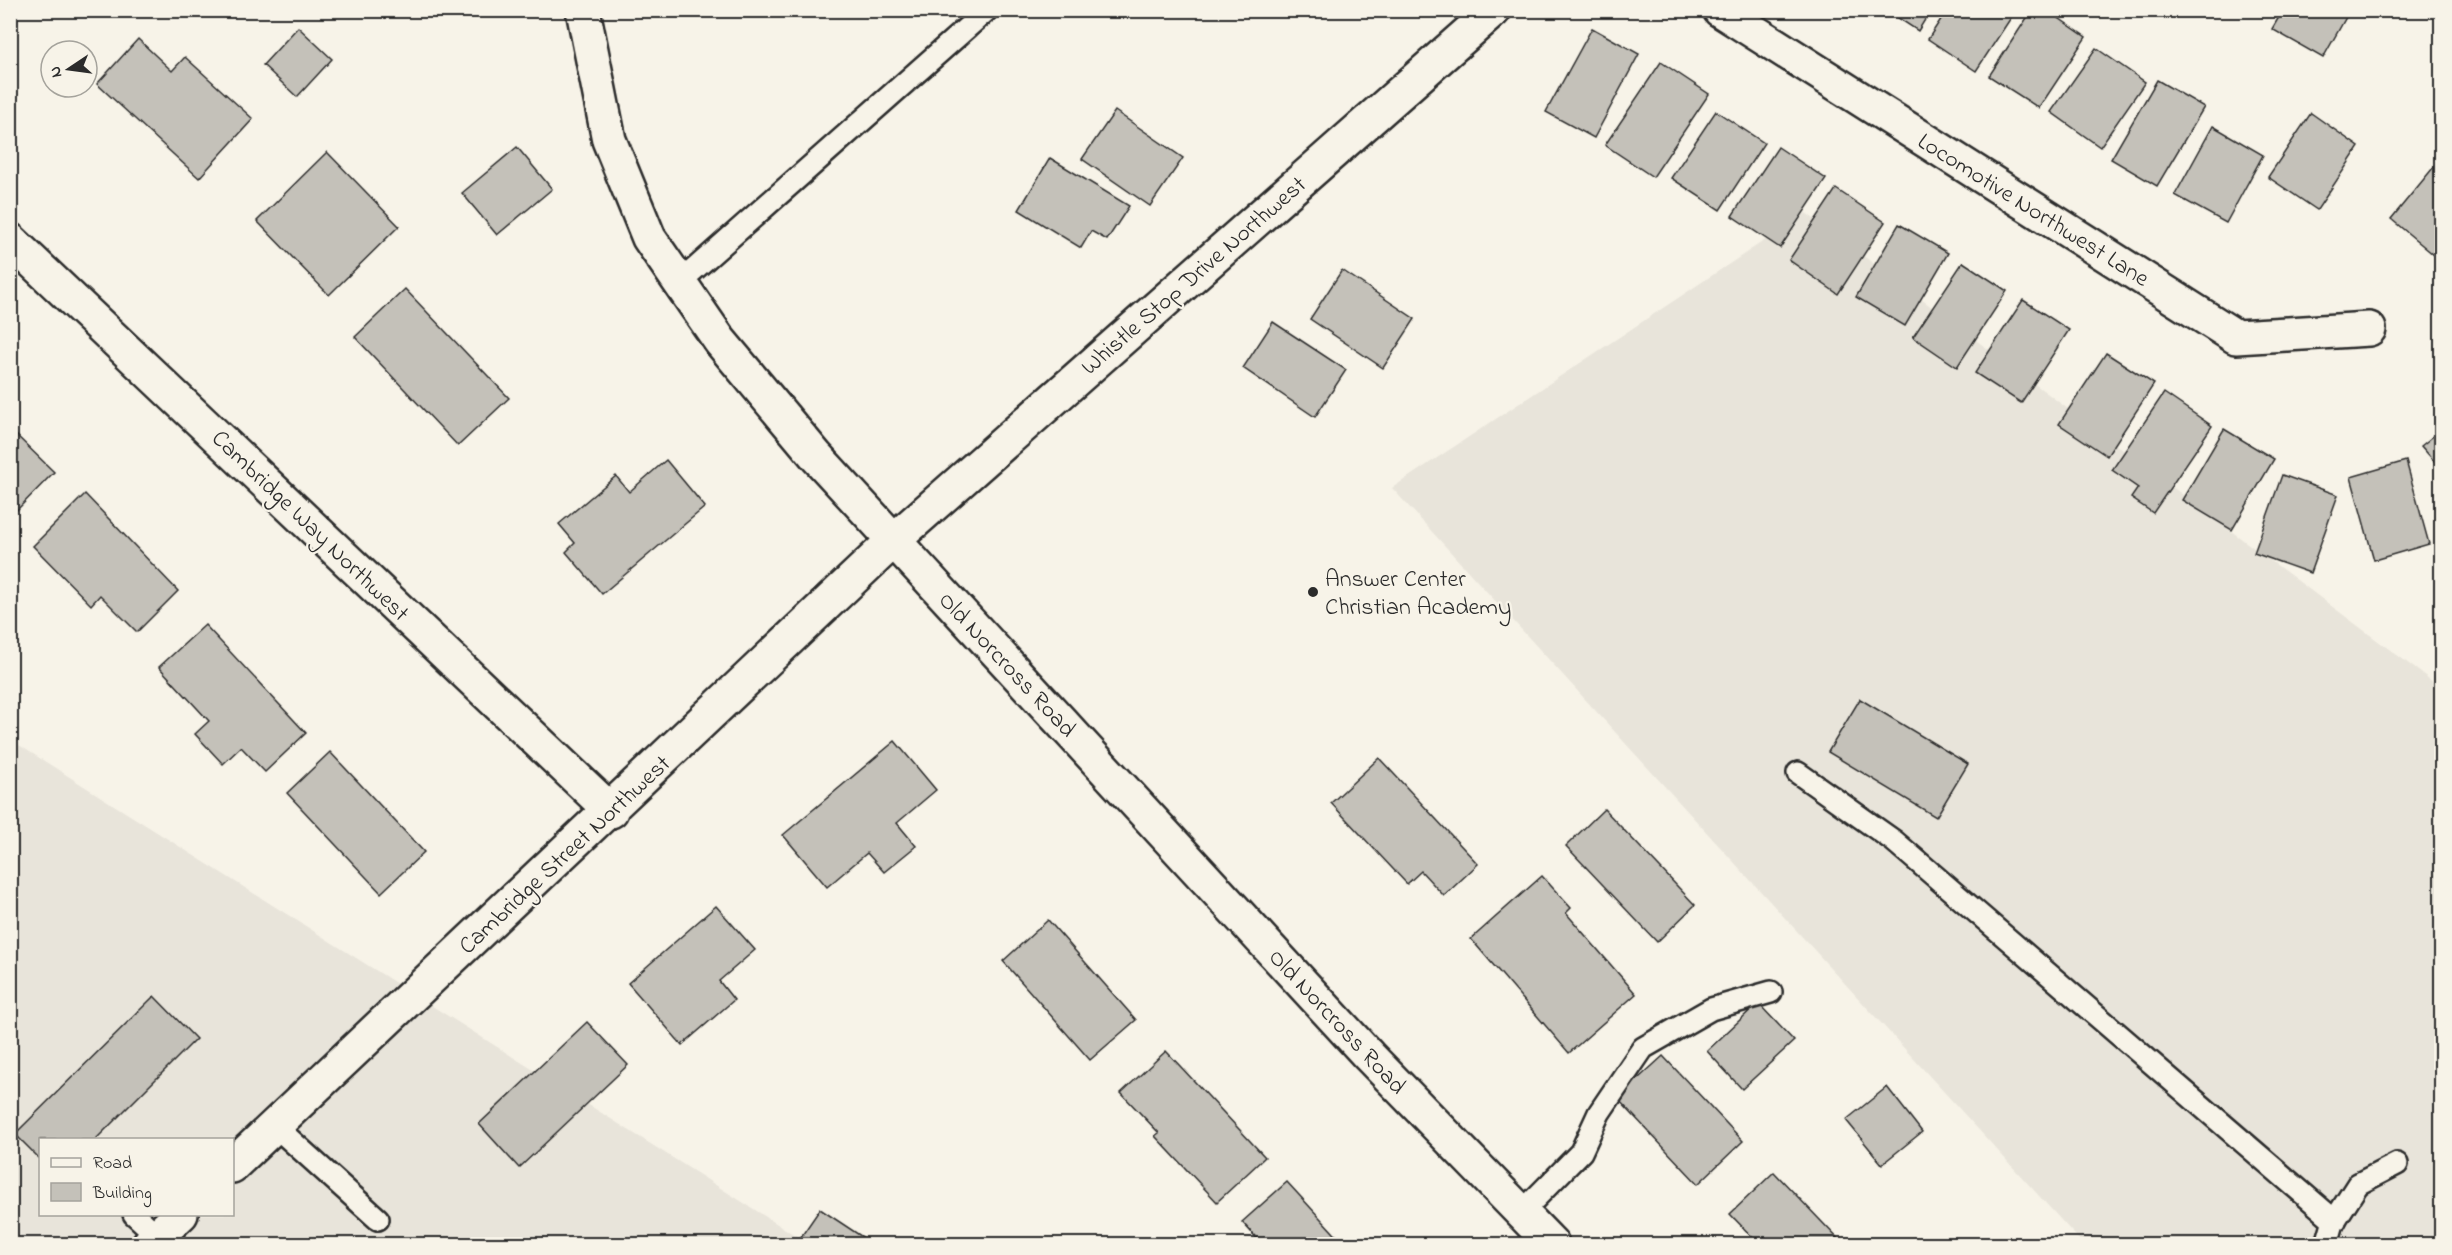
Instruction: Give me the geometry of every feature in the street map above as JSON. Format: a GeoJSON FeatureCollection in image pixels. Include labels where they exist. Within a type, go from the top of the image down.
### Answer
{"type":"FeatureCollection","features":[{"type":"Feature","properties":{"kind":"street","name":"Old Norcross Road"},"geometry":{"type":"LineString","coordinates":[[583,10],[609,140],[650,238],[720,341],[817,457],[1369,1056],[1552,1245]]}},
{"type":"Feature","properties":{"kind":"street","name":"Whistle Stop Drive Northwest"},"geometry":{"type":"LineString","coordinates":[[894,540],[1494,10]]}},
{"type":"Feature","properties":{"kind":"street","name":"Locomotive Northwest Lane"},"geometry":{"type":"LineString","coordinates":[[1720,10],[2236,337],[2369,329]]}},
{"type":"Feature","properties":{"kind":"street","name":"Cambridge Way Northwest"},"geometry":{"type":"LineString","coordinates":[[10,240],[611,811]]}},
{"type":"Feature","properties":{"kind":"street","name":"Cambridge Street Northwest"},"geometry":{"type":"LineString","coordinates":[[234,1164],[611,811],[894,540]]}},
{"type":"Feature","properties":{"kind":"lane"},"geometry":{"type":"LineString","coordinates":[[680,282],[987,10]]}},
{"type":"Feature","properties":{"kind":"lane"},"geometry":{"type":"LineString","coordinates":[[1798,772],[1894,841],[2335,1221]]}},
{"type":"Feature","properties":{"kind":"lane"},"geometry":{"type":"LineString","coordinates":[[1521,1213],[1581,1152],[1599,1113],[1643,1048],[1711,1009],[1771,992]]}},
{"type":"Feature","properties":{"kind":"lane"},"geometry":{"type":"LineString","coordinates":[[275,1126],[378,1219]]}},
{"type":"Feature","properties":{"kind":"lane"},"geometry":{"type":"LineString","coordinates":[[2327,1245],[2335,1221],[2358,1184],[2397,1164]]}},
{"type":"Feature","properties":{"kind":"lane"},"geometry":{"type":"LineString","coordinates":[[136,1216],[162,1232]]}},
{"type":"Feature","properties":{"kind":"shaded area"},"geometry":{"type":"Polygon","coordinates":[[[1806,213],[2441,688],[2441,1244],[2083,1244],[1392,488],[1806,213]]]}},
{"type":"Feature","properties":{"kind":"shaded area"},"geometry":{"type":"Polygon","coordinates":[[[11,740],[809,1244],[11,1244],[11,740]]]}},
{"type":"Feature","properties":{"kind":"building"},"geometry":{"type":"Polygon","coordinates":[[[1886,10],[1931,10],[1918,31],[1886,10]]]}},
{"type":"Feature","properties":{"kind":"building"},"geometry":{"type":"Polygon","coordinates":[[[1947,10],[2016,10],[1976,71],[1928,39],[1947,10]]]}},
{"type":"Feature","properties":{"kind":"building"},"geometry":{"type":"Polygon","coordinates":[[[2032,10],[2047,10],[2086,37],[2039,108],[1989,76],[2032,10]]]}},
{"type":"Feature","properties":{"kind":"building"},"geometry":{"type":"Polygon","coordinates":[[[2283,10],[2350,10],[2323,58],[2272,29],[2283,10]]]}},
{"type":"Feature","properties":{"kind":"building"},"geometry":{"type":"Polygon","coordinates":[[[298,27],[332,59],[297,97],[263,65],[298,27]]]}},
{"type":"Feature","properties":{"kind":"building"},"geometry":{"type":"Polygon","coordinates":[[[1592,28],[1639,54],[1594,138],[1546,112],[1592,28]]]}},
{"type":"Feature","properties":{"kind":"building"},"geometry":{"type":"Polygon","coordinates":[[[138,39],[172,71],[185,57],[253,119],[199,178],[99,86],[99,82],[138,39]]]}},
{"type":"Feature","properties":{"kind":"building"},"geometry":{"type":"Polygon","coordinates":[[[2096,48],[2145,82],[2100,147],[2051,112],[2096,48]]]}},
{"type":"Feature","properties":{"kind":"building"},"geometry":{"type":"Polygon","coordinates":[[[1661,62],[1709,94],[1653,177],[1605,145],[1661,62]]]}},
{"type":"Feature","properties":{"kind":"building"},"geometry":{"type":"Polygon","coordinates":[[[2157,80],[2204,107],[2157,186],[2111,159],[2157,80]]]}},
{"type":"Feature","properties":{"kind":"building"},"geometry":{"type":"Polygon","coordinates":[[[1115,111],[1183,158],[1150,206],[1082,159],[1115,111]]]}},
{"type":"Feature","properties":{"kind":"building"},"geometry":{"type":"Polygon","coordinates":[[[1716,111],[1764,143],[1720,210],[1671,178],[1716,111]]]}},
{"type":"Feature","properties":{"kind":"building"},"geometry":{"type":"Polygon","coordinates":[[[2311,113],[2359,147],[2317,210],[2268,177],[2311,113]]]}},
{"type":"Feature","properties":{"kind":"building"},"geometry":{"type":"Polygon","coordinates":[[[2213,126],[2263,155],[2226,223],[2175,195],[2213,126]]]}},
{"type":"Feature","properties":{"kind":"building"},"geometry":{"type":"Polygon","coordinates":[[[517,147],[552,189],[497,235],[462,193],[517,147]]]}},
{"type":"Feature","properties":{"kind":"building"},"geometry":{"type":"Polygon","coordinates":[[[1778,147],[1826,179],[1780,248],[1732,216],[1778,147]]]}},
{"type":"Feature","properties":{"kind":"building"},"geometry":{"type":"Polygon","coordinates":[[[327,152],[399,226],[329,295],[257,221],[327,152]]]}},
{"type":"Feature","properties":{"kind":"building"},"geometry":{"type":"Polygon","coordinates":[[[2442,157],[2442,246],[2434,255],[2391,219],[2442,157]]]}},
{"type":"Feature","properties":{"kind":"building"},"geometry":{"type":"Polygon","coordinates":[[[1050,158],[1129,206],[1107,240],[1091,231],[1081,248],[1019,210],[1050,158]]]}},
{"type":"Feature","properties":{"kind":"building"},"geometry":{"type":"Polygon","coordinates":[[[1836,189],[1885,222],[1838,294],[1789,260],[1836,189]]]}},
{"type":"Feature","properties":{"kind":"building"},"geometry":{"type":"Polygon","coordinates":[[[1899,224],[1948,253],[1905,326],[1856,297],[1899,224]]]}},
{"type":"Feature","properties":{"kind":"building"},"geometry":{"type":"Polygon","coordinates":[[[1963,262],[2007,291],[1957,367],[1913,337],[1963,262]]]}},
{"type":"Feature","properties":{"kind":"building"},"geometry":{"type":"Polygon","coordinates":[[[1342,270],[1415,319],[1383,368],[1310,319],[1342,270]]]}},
{"type":"Feature","properties":{"kind":"building"},"geometry":{"type":"Polygon","coordinates":[[[405,289],[509,398],[458,446],[355,337],[405,289]]]}},
{"type":"Feature","properties":{"kind":"building"},"geometry":{"type":"Polygon","coordinates":[[[2023,300],[2069,330],[2021,403],[1975,373],[2023,300]]]}},
{"type":"Feature","properties":{"kind":"building"},"geometry":{"type":"Polygon","coordinates":[[[1273,322],[1346,370],[1315,417],[1243,368],[1273,322]]]}},
{"type":"Feature","properties":{"kind":"building"},"geometry":{"type":"Polygon","coordinates":[[[2106,353],[2154,384],[2107,456],[2059,424],[2106,353]]]}},
{"type":"Feature","properties":{"kind":"building"},"geometry":{"type":"Polygon","coordinates":[[[2164,393],[2212,426],[2153,513],[2131,498],[2138,488],[2112,470],[2164,393]]]}},
{"type":"Feature","properties":{"kind":"building"},"geometry":{"type":"Polygon","coordinates":[[[10,429],[54,472],[14,513],[10,510],[10,429]]]}},
{"type":"Feature","properties":{"kind":"building"},"geometry":{"type":"Polygon","coordinates":[[[2224,429],[2274,459],[2232,530],[2182,500],[2224,429]]]}},
{"type":"Feature","properties":{"kind":"building"},"geometry":{"type":"Polygon","coordinates":[[[2442,429],[2442,470],[2421,446],[2442,429]]]}},
{"type":"Feature","properties":{"kind":"building"},"geometry":{"type":"Polygon","coordinates":[[[666,460],[705,507],[602,594],[566,552],[575,543],[559,524],[616,476],[629,492],[666,460]]]}},
{"type":"Feature","properties":{"kind":"building"},"geometry":{"type":"Polygon","coordinates":[[[2406,461],[2429,544],[2374,560],[2351,477],[2406,461]]]}},
{"type":"Feature","properties":{"kind":"building"},"geometry":{"type":"Polygon","coordinates":[[[2282,475],[2338,495],[2310,573],[2254,553],[2282,475]]]}},
{"type":"Feature","properties":{"kind":"building"},"geometry":{"type":"Polygon","coordinates":[[[85,494],[178,591],[137,632],[100,595],[91,605],[33,546],[85,494]]]}},
{"type":"Feature","properties":{"kind":"building"},"geometry":{"type":"Polygon","coordinates":[[[205,625],[306,733],[265,772],[241,747],[223,764],[195,734],[209,721],[159,667],[205,625]]]}},
{"type":"Feature","properties":{"kind":"building"},"geometry":{"type":"Polygon","coordinates":[[[1860,699],[1968,764],[1936,817],[1828,752],[1860,699]]]}},
{"type":"Feature","properties":{"kind":"building"},"geometry":{"type":"Polygon","coordinates":[[[895,741],[936,790],[897,823],[916,846],[884,872],[867,853],[827,887],[783,835],[895,741]]]}},
{"type":"Feature","properties":{"kind":"building"},"geometry":{"type":"Polygon","coordinates":[[[330,752],[424,852],[381,893],[287,793],[330,752]]]}},
{"type":"Feature","properties":{"kind":"building"},"geometry":{"type":"Polygon","coordinates":[[[1379,758],[1478,864],[1444,896],[1421,871],[1407,884],[1331,803],[1379,758]]]}},
{"type":"Feature","properties":{"kind":"building"},"geometry":{"type":"Polygon","coordinates":[[[1604,809],[1695,905],[1657,942],[1566,846],[1604,809]]]}},
{"type":"Feature","properties":{"kind":"building"},"geometry":{"type":"Polygon","coordinates":[[[1542,876],[1571,908],[1566,913],[1636,994],[1569,1053],[1471,939],[1542,876]]]}},
{"type":"Feature","properties":{"kind":"building"},"geometry":{"type":"Polygon","coordinates":[[[716,906],[755,950],[719,981],[734,1000],[682,1045],[628,983],[716,906]]]}},
{"type":"Feature","properties":{"kind":"building"},"geometry":{"type":"Polygon","coordinates":[[[1048,920],[1136,1020],[1090,1060],[1003,961],[1048,920]]]}},
{"type":"Feature","properties":{"kind":"building"},"geometry":{"type":"Polygon","coordinates":[[[154,996],[196,1039],[97,1138],[39,1138],[39,1158],[15,1134],[154,996]]]}},
{"type":"Feature","properties":{"kind":"building"},"geometry":{"type":"Polygon","coordinates":[[[1758,1003],[1794,1041],[1742,1089],[1707,1051],[1758,1003]]]}},
{"type":"Feature","properties":{"kind":"building"},"geometry":{"type":"Polygon","coordinates":[[[587,1022],[628,1065],[519,1168],[479,1124],[587,1022]]]}},
{"type":"Feature","properties":{"kind":"building"},"geometry":{"type":"Polygon","coordinates":[[[1166,1051],[1265,1157],[1217,1202],[1155,1136],[1159,1133],[1121,1093],[1166,1051]]]}},
{"type":"Feature","properties":{"kind":"building"},"geometry":{"type":"Polygon","coordinates":[[[1663,1056],[1743,1141],[1698,1184],[1617,1098],[1663,1056]]]}},
{"type":"Feature","properties":{"kind":"building"},"geometry":{"type":"Polygon","coordinates":[[[1887,1087],[1922,1132],[1882,1164],[1846,1120],[1887,1087]]]}},
{"type":"Feature","properties":{"kind":"building"},"geometry":{"type":"Polygon","coordinates":[[[1774,1172],[1843,1244],[1759,1244],[1730,1214],[1774,1172]]]}},
{"type":"Feature","properties":{"kind":"building"},"geometry":{"type":"Polygon","coordinates":[[[1287,1182],[1344,1244],[1262,1244],[1242,1222],[1287,1182]]]}},
{"type":"Feature","properties":{"kind":"building"},"geometry":{"type":"Polygon","coordinates":[[[820,1209],[873,1244],[796,1244],[820,1209]]]}},
{"type":"Feature","properties":{"kind":"place","name":"Answer Center Christian Academy"},"geometry":{"type":"Point","coordinates":[1313,592]}}]}
